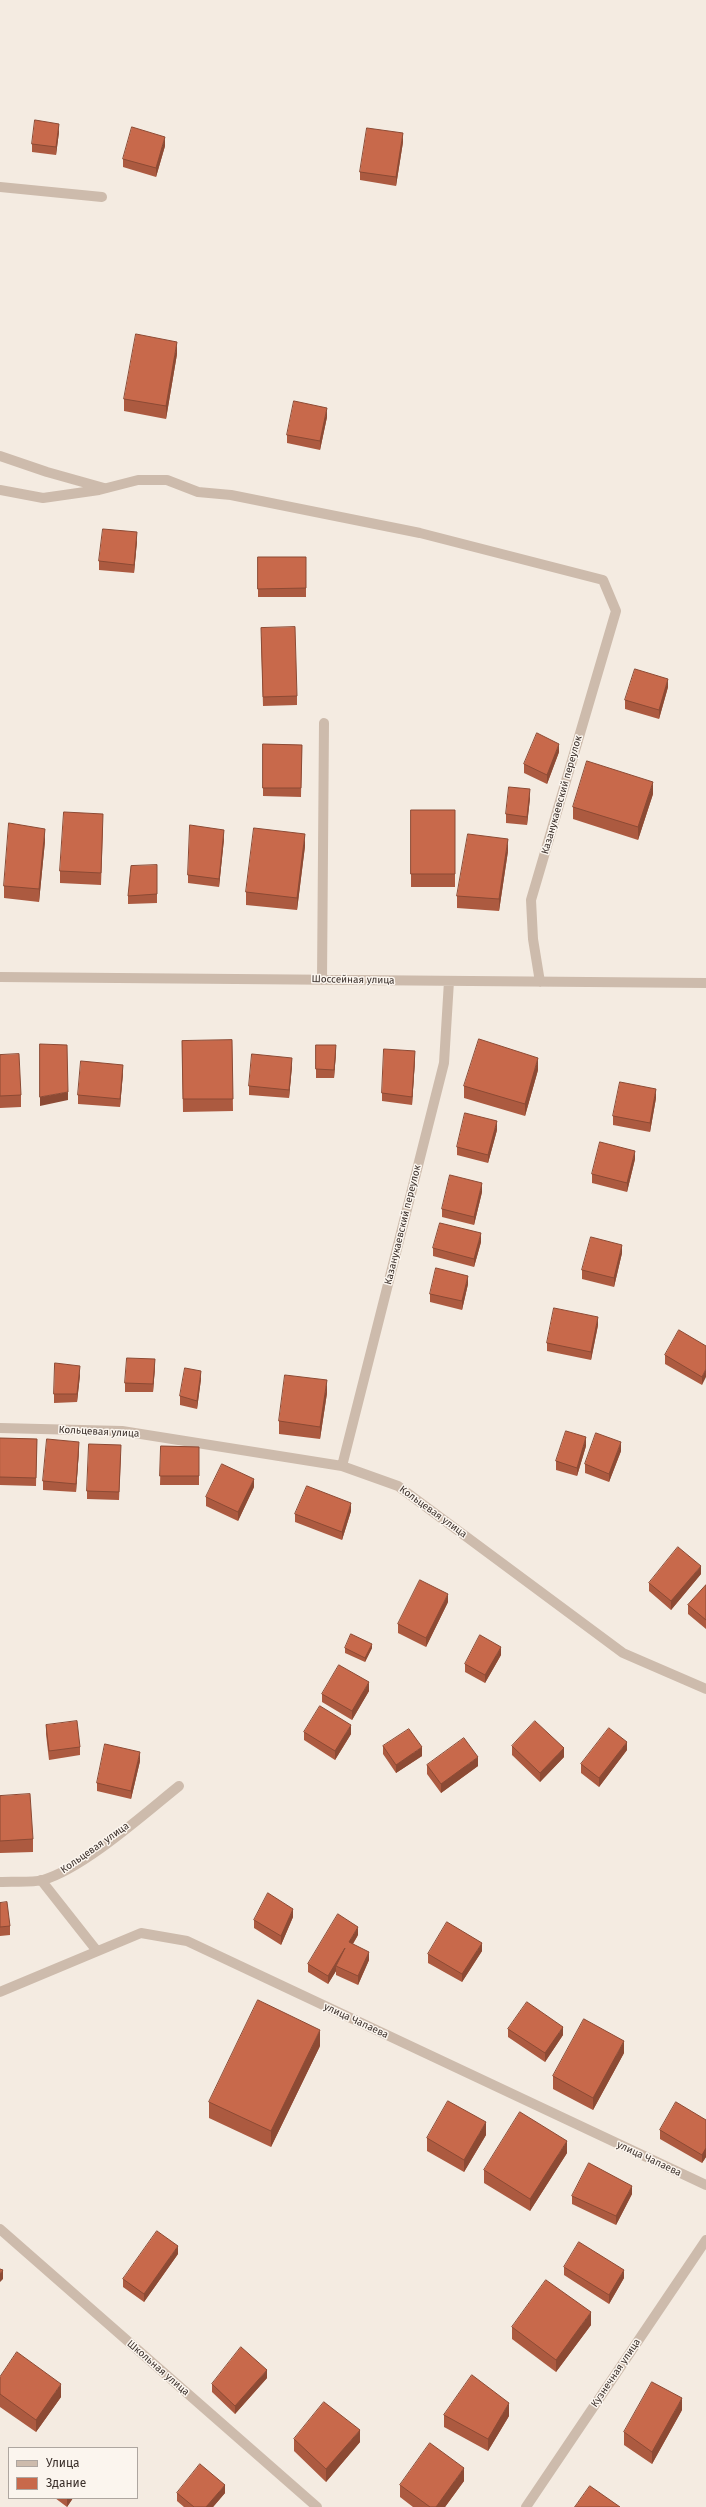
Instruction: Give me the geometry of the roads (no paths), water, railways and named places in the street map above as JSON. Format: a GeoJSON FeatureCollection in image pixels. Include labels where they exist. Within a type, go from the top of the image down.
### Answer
{"type":"FeatureCollection","features":[{"type":"Feature","properties":{"kind":"street"},"geometry":{"type":"LineString","coordinates":[[0,187],[102,197]]}},
{"type":"Feature","properties":{"kind":"street"},"geometry":{"type":"LineString","coordinates":[[0,456],[47,472],[106,489]]}},
{"type":"Feature","properties":{"kind":"street","name":"Казанукаевский переулок"},"geometry":{"type":"LineString","coordinates":[[106,489],[138,480],[167,480],[198,492],[232,495],[420,533],[603,580],[616,611],[531,900],[533,939],[540,982]]}},
{"type":"Feature","properties":{"kind":"street"},"geometry":{"type":"LineString","coordinates":[[0,490],[43,498],[106,489]]}},
{"type":"Feature","properties":{"kind":"street"},"geometry":{"type":"LineString","coordinates":[[322,980],[324,723]]}},
{"type":"Feature","properties":{"kind":"street","name":"Шоссейная улица"},"geometry":{"type":"LineString","coordinates":[[0,977],[706,983]]}},
{"type":"Feature","properties":{"kind":"street","name":"Казанукаевский переулок"},"geometry":{"type":"LineString","coordinates":[[342,1466],[444,1064],[449,981]]}},
{"type":"Feature","properties":{"kind":"street","name":"Кольцевая улица"},"geometry":{"type":"LineString","coordinates":[[0,1428],[122,1431],[342,1466],[398,1486],[623,1653],[706,1689]]}},
{"type":"Feature","properties":{"kind":"street","name":"Кольцевая улица"},"geometry":{"type":"LineString","coordinates":[[0,1882],[41,1880],[57,1875],[103,1846],[179,1786]]}},
{"type":"Feature","properties":{"kind":"street"},"geometry":{"type":"LineString","coordinates":[[41,1880],[97,1951]]}},
{"type":"Feature","properties":{"kind":"street","name":"улица Чапаева"},"geometry":{"type":"LineString","coordinates":[[0,1992],[141,1933],[187,1941],[706,2185]]}},
{"type":"Feature","properties":{"kind":"street","name":"Школьная улица"},"geometry":{"type":"LineString","coordinates":[[0,2229],[317,2507]]}},
{"type":"Feature","properties":{"kind":"street","name":"Кузнечная улица"},"geometry":{"type":"LineString","coordinates":[[526,2507],[706,2240]]}}]}
